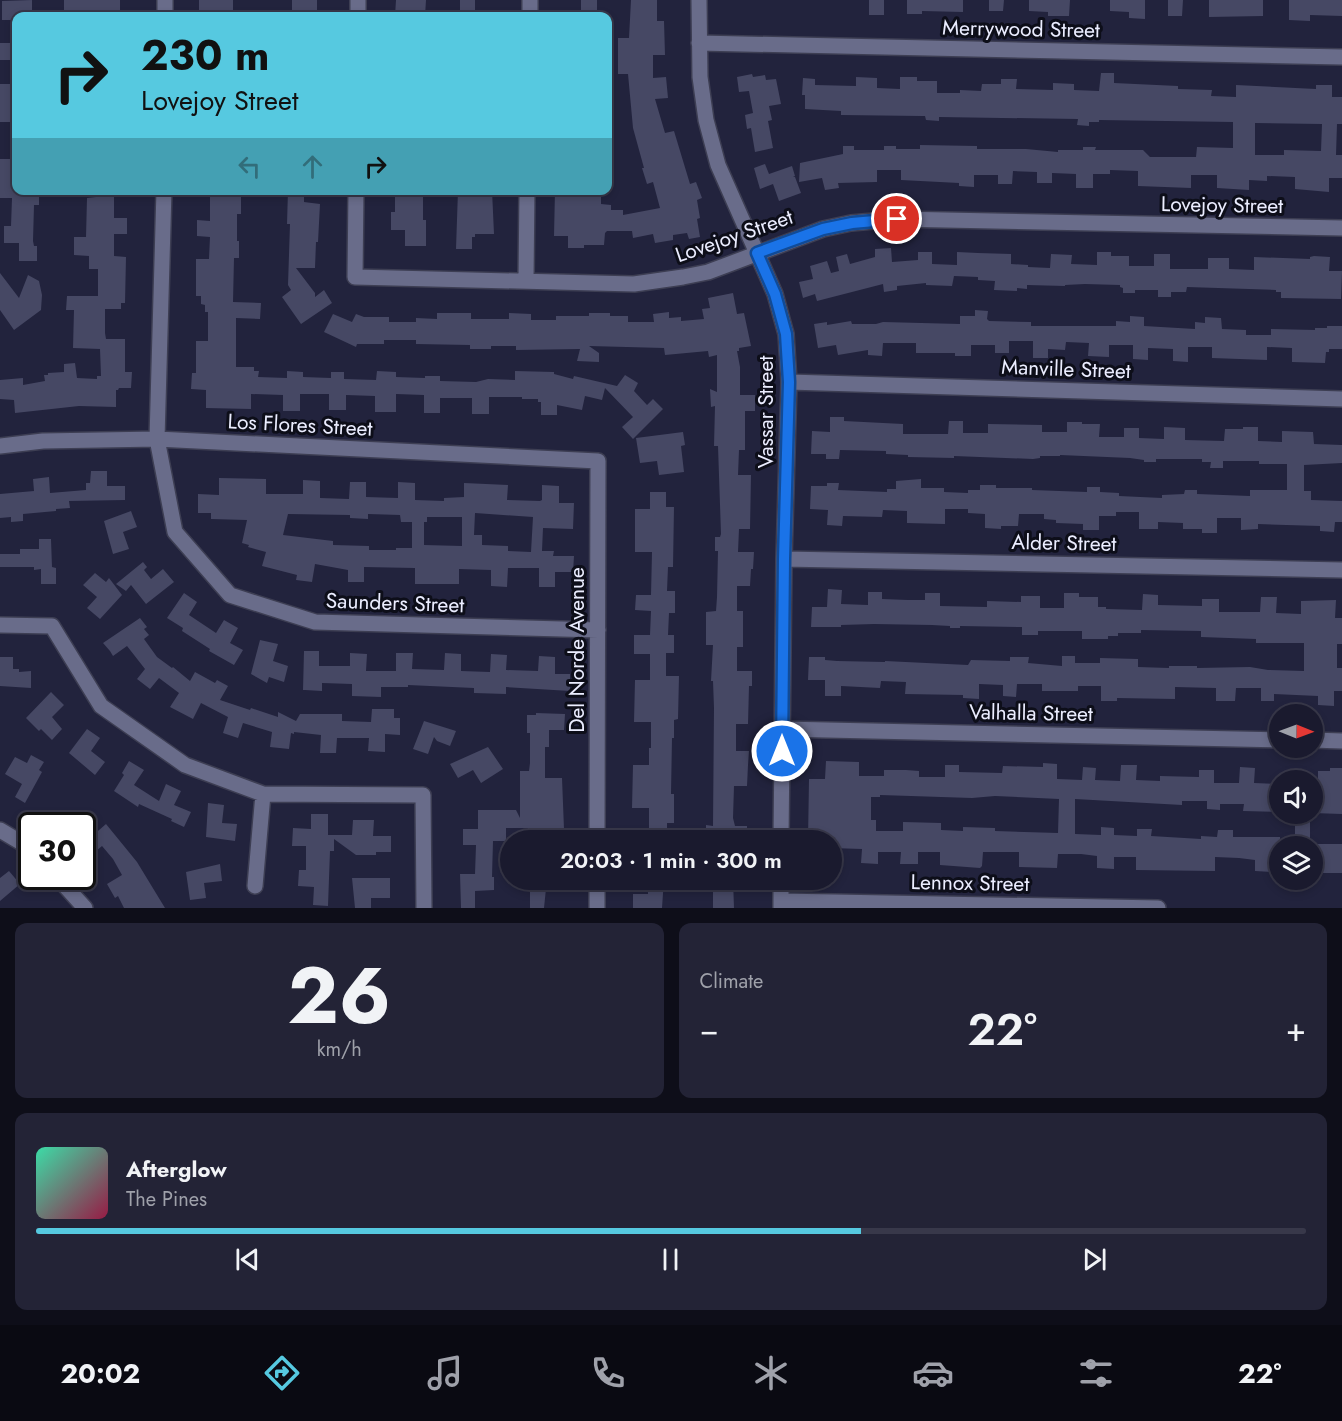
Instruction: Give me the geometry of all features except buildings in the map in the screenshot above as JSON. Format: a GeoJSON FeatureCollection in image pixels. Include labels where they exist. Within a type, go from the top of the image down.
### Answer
{"type":"FeatureCollection","features":[{"type":"Feature","properties":{"kind":"street","name":"Vassar Street"},"geometry":{"type":"LineString","coordinates":[[699,0],[700,77],[706,120],[718,165],[775,294],[786,334],[789,382],[784,559],[781,830]]}},
{"type":"Feature","properties":{"kind":"street","name":"Merrywood Street"},"geometry":{"type":"LineString","coordinates":[[699,43],[1342,57]]}},
{"type":"Feature","properties":{"kind":"street","name":"Saunders Street"},"geometry":{"type":"LineString","coordinates":[[164,195],[157,439],[175,532],[230,595],[315,622],[598,630]]}},
{"type":"Feature","properties":{"kind":"street","name":"Lovejoy Street"},"geometry":{"type":"LineString","coordinates":[[356,195],[355,276],[526,279],[634,284],[708,272],[823,229],[852,223],[897,219],[1342,228]]}},
{"type":"Feature","properties":{"kind":"street"},"geometry":{"type":"LineString","coordinates":[[526,279],[527,195]]}},
{"type":"Feature","properties":{"kind":"street","name":"Manville Street"},"geometry":{"type":"LineString","coordinates":[[789,382],[1342,399]]}},
{"type":"Feature","properties":{"kind":"street","name":"Los Flores Street"},"geometry":{"type":"LineString","coordinates":[[0,446],[44,441],[157,439],[598,461]]}},
{"type":"Feature","properties":{"kind":"street","name":"Del Norde Avenue"},"geometry":{"type":"LineString","coordinates":[[597,830],[598,461]]}},
{"type":"Feature","properties":{"kind":"street","name":"Alder Street"},"geometry":{"type":"LineString","coordinates":[[784,559],[1342,570]]}},
{"type":"Feature","properties":{"kind":"street"},"geometry":{"type":"LineString","coordinates":[[0,625],[51,626],[101,706],[185,765],[263,794],[423,795],[424,908]]}},
{"type":"Feature","properties":{"kind":"street","name":"Valhalla Street"},"geometry":{"type":"LineString","coordinates":[[782,729],[1269,740]]}},
{"type":"Feature","properties":{"kind":"street"},"geometry":{"type":"LineString","coordinates":[[1323,740],[1342,741]]}},
{"type":"Feature","properties":{"kind":"street"},"geometry":{"type":"LineString","coordinates":[[255,886],[263,794]]}},
{"type":"Feature","properties":{"kind":"street"},"geometry":{"type":"LineString","coordinates":[[0,831],[18,841]]}},
{"type":"Feature","properties":{"kind":"street"},"geometry":{"type":"LineString","coordinates":[[69,890],[85,908]]}},
{"type":"Feature","properties":{"kind":"street"},"geometry":{"type":"LineString","coordinates":[[597,890],[597,908]]}},
{"type":"Feature","properties":{"kind":"street","name":"Lennox Street"},"geometry":{"type":"LineString","coordinates":[[781,904],[1158,908]]}},
{"type":"Feature","properties":{"kind":"route"},"geometry":{"type":"LineString","coordinates":[[782,751],[789,382],[786,334],[775,294],[757,253],[823,229],[874,220],[897,219]]}}]}
